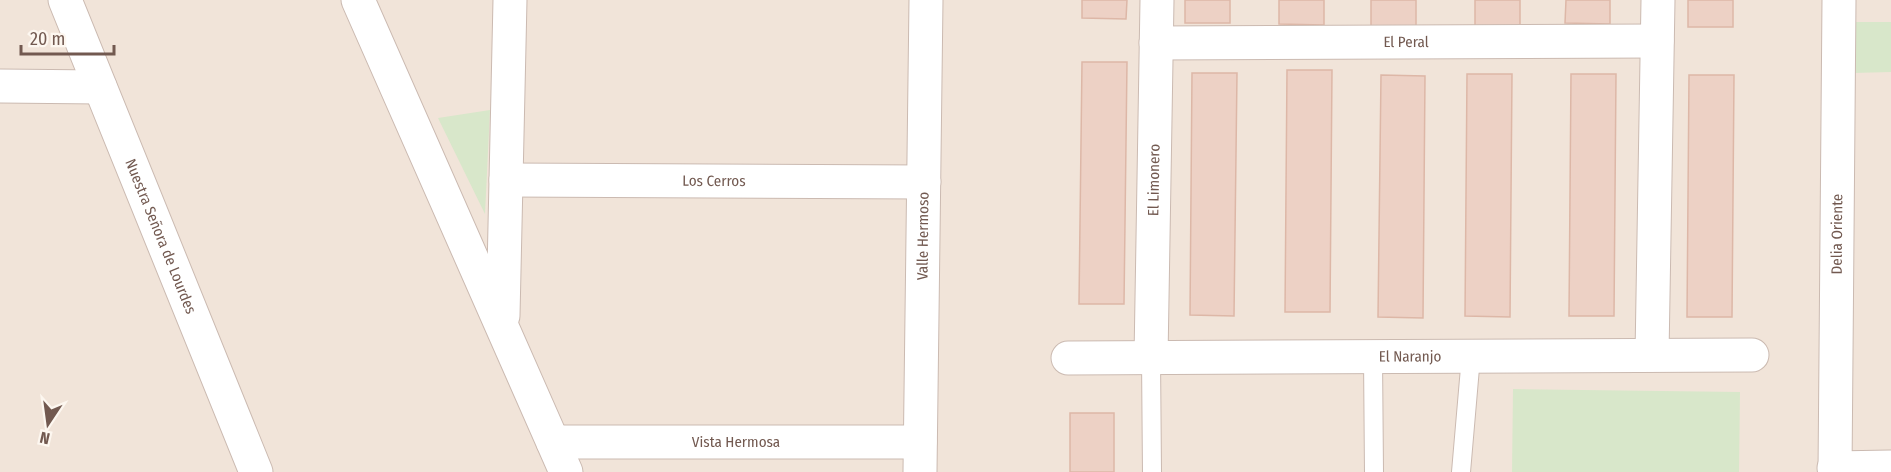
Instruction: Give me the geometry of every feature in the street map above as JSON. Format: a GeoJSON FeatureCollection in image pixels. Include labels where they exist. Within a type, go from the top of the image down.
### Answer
{"type":"FeatureCollection","features":[{"type":"Feature","properties":{"kind":"street","name":"Nuestra Señora de Lourdes"},"geometry":{"type":"LineString","coordinates":[[65,0],[256,472]]}},
{"type":"Feature","properties":{"kind":"street"},"geometry":{"type":"LineString","coordinates":[[358,0],[566,472]]}},
{"type":"Feature","properties":{"kind":"street"},"geometry":{"type":"LineString","coordinates":[[502,327],[510,0]]}},
{"type":"Feature","properties":{"kind":"street","name":"Valle Hermoso"},"geometry":{"type":"LineString","coordinates":[[920,457],[926,0]]}},
{"type":"Feature","properties":{"kind":"street","name":"El Limonero"},"geometry":{"type":"LineString","coordinates":[[1151,358],[1157,0]]}},
{"type":"Feature","properties":{"kind":"street"},"geometry":{"type":"LineString","coordinates":[[1652,356],[1658,0]]}},
{"type":"Feature","properties":{"kind":"street","name":"Delia Oriente"},"geometry":{"type":"LineString","coordinates":[[1839,0],[1835,470],[1891,467]]}},
{"type":"Feature","properties":{"kind":"street","name":"El Peral"},"geometry":{"type":"LineString","coordinates":[[1156,43],[1657,41]]}},
{"type":"Feature","properties":{"kind":"street"},"geometry":{"type":"LineString","coordinates":[[0,86],[100,87]]}},
{"type":"Feature","properties":{"kind":"street","name":"Los Cerros"},"geometry":{"type":"LineString","coordinates":[[506,180],[924,182]]}},
{"type":"Feature","properties":{"kind":"street","name":"El Naranjo"},"geometry":{"type":"LineString","coordinates":[[1068,358],[1752,355]]}},
{"type":"Feature","properties":{"kind":"street","name":"Vista Hermosa"},"geometry":{"type":"LineString","coordinates":[[553,442],[920,457]]}},
{"type":"Feature","properties":{"kind":"lane"},"geometry":{"type":"LineString","coordinates":[[1461,472],[1471,356]]}},
{"type":"Feature","properties":{"kind":"lane"},"geometry":{"type":"LineString","coordinates":[[1374,357],[1374,472]]}},
{"type":"Feature","properties":{"kind":"lane"},"geometry":{"type":"LineString","coordinates":[[1151,358],[1152,472]]}},
{"type":"Feature","properties":{"kind":"shaded area"},"geometry":{"type":"Polygon","coordinates":[[[0,0],[1891,0],[1891,472],[0,472],[0,0]]]}},
{"type":"Feature","properties":{"kind":"green space"},"geometry":{"type":"Polygon","coordinates":[[[1852,22],[1891,22],[1891,72],[1853,73],[1852,22]]]}},
{"type":"Feature","properties":{"kind":"green space"},"geometry":{"type":"Polygon","coordinates":[[[490,110],[485,214],[438,118],[490,110]]]}},
{"type":"Feature","properties":{"kind":"green space"},"geometry":{"type":"Polygon","coordinates":[[[1513,389],[1740,392],[1739,472],[1512,472],[1513,389]]]}},
{"type":"Feature","properties":{"kind":"building"},"geometry":{"type":"Polygon","coordinates":[[[1082,0],[1127,0],[1126,19],[1082,18],[1082,0]]]}},
{"type":"Feature","properties":{"kind":"building"},"geometry":{"type":"Polygon","coordinates":[[[1185,0],[1230,0],[1230,23],[1185,23],[1185,0]]]}},
{"type":"Feature","properties":{"kind":"building"},"geometry":{"type":"Polygon","coordinates":[[[1279,0],[1324,0],[1324,25],[1279,24],[1279,0]]]}},
{"type":"Feature","properties":{"kind":"building"},"geometry":{"type":"Polygon","coordinates":[[[1371,0],[1416,0],[1416,26],[1371,26],[1371,0]]]}},
{"type":"Feature","properties":{"kind":"building"},"geometry":{"type":"Polygon","coordinates":[[[1475,0],[1520,0],[1520,27],[1475,26],[1475,0]]]}},
{"type":"Feature","properties":{"kind":"building"},"geometry":{"type":"Polygon","coordinates":[[[1566,0],[1610,0],[1610,24],[1565,23],[1566,0]]]}},
{"type":"Feature","properties":{"kind":"building"},"geometry":{"type":"Polygon","coordinates":[[[1688,0],[1733,0],[1733,27],[1688,27],[1688,0]]]}},
{"type":"Feature","properties":{"kind":"building"},"geometry":{"type":"Polygon","coordinates":[[[1082,62],[1127,62],[1124,304],[1079,304],[1082,62]]]}},
{"type":"Feature","properties":{"kind":"building"},"geometry":{"type":"Polygon","coordinates":[[[1287,70],[1332,70],[1330,312],[1285,312],[1287,70]]]}},
{"type":"Feature","properties":{"kind":"building"},"geometry":{"type":"Polygon","coordinates":[[[1192,73],[1237,73],[1234,316],[1190,315],[1192,73]]]}},
{"type":"Feature","properties":{"kind":"building"},"geometry":{"type":"Polygon","coordinates":[[[1467,74],[1512,74],[1510,317],[1465,316],[1467,74]]]}},
{"type":"Feature","properties":{"kind":"building"},"geometry":{"type":"Polygon","coordinates":[[[1571,74],[1616,74],[1614,316],[1569,316],[1571,74]]]}},
{"type":"Feature","properties":{"kind":"building"},"geometry":{"type":"Polygon","coordinates":[[[1381,75],[1425,76],[1423,318],[1378,317],[1381,75]]]}},
{"type":"Feature","properties":{"kind":"building"},"geometry":{"type":"Polygon","coordinates":[[[1689,75],[1734,75],[1732,317],[1687,317],[1689,75]]]}},
{"type":"Feature","properties":{"kind":"building"},"geometry":{"type":"Polygon","coordinates":[[[1070,413],[1114,413],[1114,472],[1070,472],[1070,413]]]}}]}
